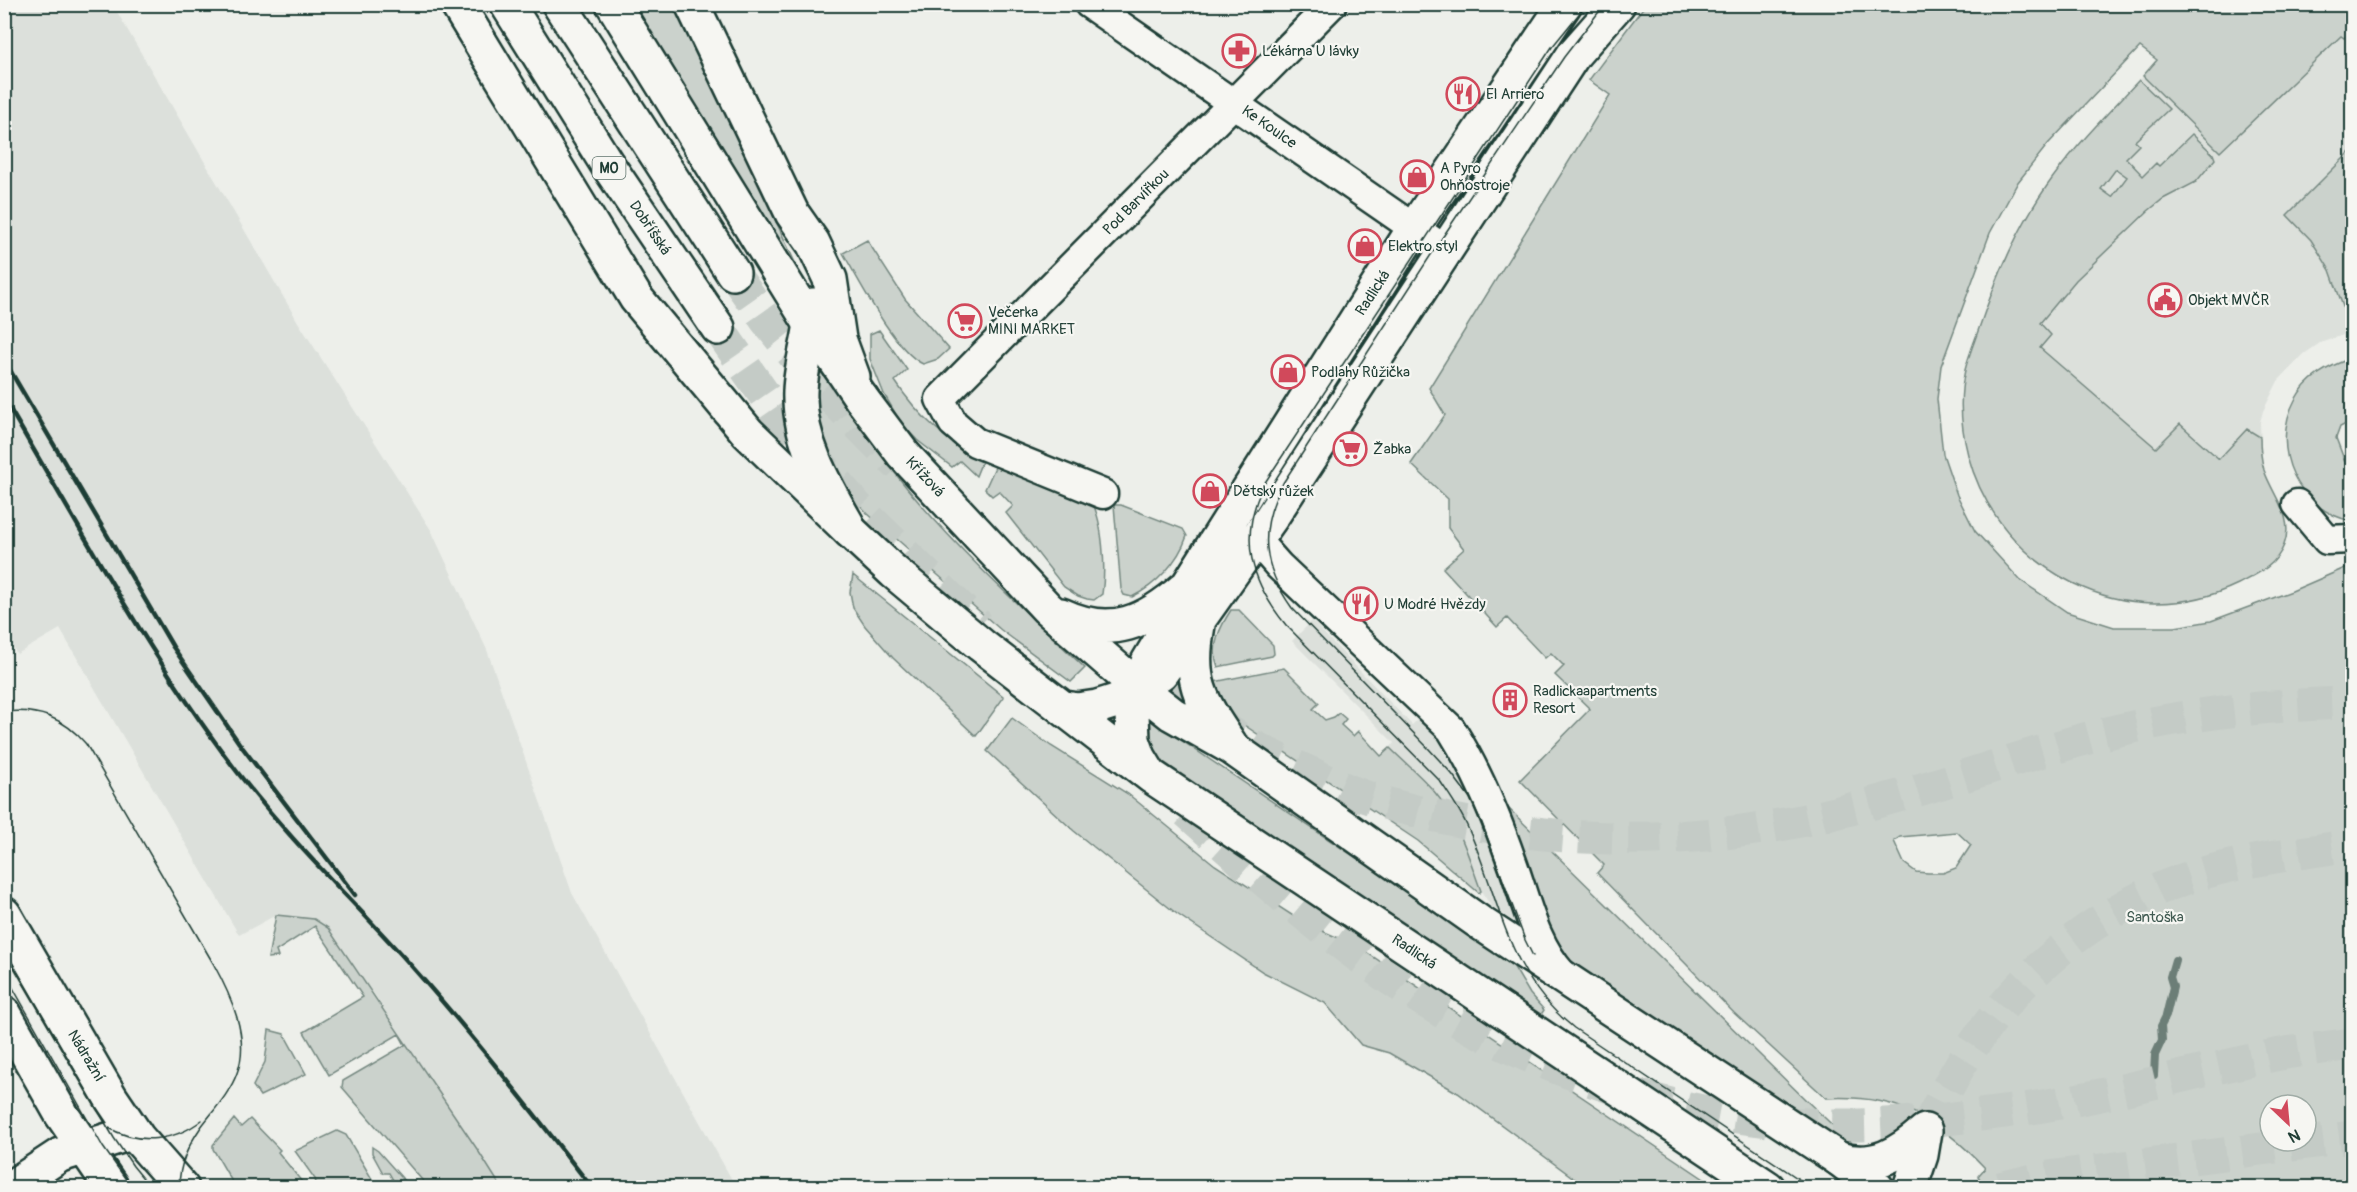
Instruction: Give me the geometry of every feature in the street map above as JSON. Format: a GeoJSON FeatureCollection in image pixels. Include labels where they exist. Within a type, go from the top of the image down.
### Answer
{"type":"FeatureCollection","features":[{"type":"Feature","properties":{"kind":"main road","name":"Radlická"},"geometry":{"type":"LineString","coordinates":[[457,4],[636,298],[748,433],[894,572],[981,645],[1151,776],[1768,1188]]}},
{"type":"Feature","properties":{"kind":"main road","name":"Dobříšská"},"geometry":{"type":"LineString","coordinates":[[507,4],[607,164],[718,328]]}},
{"type":"Feature","properties":{"kind":"main road"},"geometry":{"type":"LineString","coordinates":[[559,4],[733,273]]}},
{"type":"Feature","properties":{"kind":"main road"},"geometry":{"type":"LineString","coordinates":[[613,4],[812,326],[861,398]]}},
{"type":"Feature","properties":{"kind":"main road","name":"Křížová"},"geometry":{"type":"LineString","coordinates":[[692,4],[792,213],[813,243],[830,279],[839,339],[861,398],[903,454],[1047,608],[1139,688]]}},
{"type":"Feature","properties":{"kind":"main road"},"geometry":{"type":"LineString","coordinates":[[1065,708],[1077,710],[1116,701],[1161,673],[1256,540],[1448,251],[1574,54],[1618,4]]}},
{"type":"Feature","properties":{"kind":"main road","name":"Radlická"},"geometry":{"type":"LineString","coordinates":[[1186,587],[1415,227],[1561,6]]}},
{"type":"Feature","properties":{"kind":"main road","name":"Křížová"},"geometry":{"type":"LineString","coordinates":[[792,213],[795,236],[814,298],[812,326],[800,391],[803,430],[827,489],[850,531]]}},
{"type":"Feature","properties":{"kind":"main road"},"geometry":{"type":"LineString","coordinates":[[1047,608],[1090,627],[1119,627],[1149,615],[1168,603],[1186,587]]}},
{"type":"Feature","properties":{"kind":"main road"},"geometry":{"type":"LineString","coordinates":[[1151,776],[1139,757],[1131,730],[1132,714],[1148,662],[1166,632],[1186,587]]}},
{"type":"Feature","properties":{"kind":"main road"},"geometry":{"type":"LineString","coordinates":[[1198,624],[1193,653],[1195,678],[1213,718],[1232,747]]}},
{"type":"Feature","properties":{"kind":"main road"},"geometry":{"type":"LineString","coordinates":[[1139,688],[1172,714],[1232,747],[1416,879],[1839,1159],[1877,1188]]}},
{"type":"Feature","properties":{"kind":"main road","name":"Nádražní"},"geometry":{"type":"LineString","coordinates":[[4,915],[84,1053],[134,1132],[182,1188]]}},
{"type":"Feature","properties":{"kind":"main road"},"geometry":{"type":"LineString","coordinates":[[4,1013],[62,1115],[112,1188]]}},
{"type":"Feature","properties":{"kind":"main road"},"geometry":{"type":"LineString","coordinates":[[1839,1159],[1859,1164],[1879,1161],[1907,1147],[1926,1131],[1910,1188]]}},
{"type":"Feature","properties":{"kind":"main road"},"geometry":{"type":"LineString","coordinates":[[10,1188],[60,1155],[82,1146],[134,1132]]}},
{"type":"Feature","properties":{"kind":"street","name":"Ke Koulce"},"geometry":{"type":"LineString","coordinates":[[1089,4],[1448,251]]}},
{"type":"Feature","properties":{"kind":"street","name":"Pod Barvířkou"},"geometry":{"type":"LineString","coordinates":[[1102,494],[975,442],[953,423],[940,399],[1332,4]]}},
{"type":"Feature","properties":{"kind":"street"},"geometry":{"type":"LineString","coordinates":[[1561,6],[1592,31]]}},
{"type":"Feature","properties":{"kind":"street"},"geometry":{"type":"LineString","coordinates":[[2297,504],[2327,540],[2352,539]]}},
{"type":"Feature","properties":{"kind":"street"},"geometry":{"type":"LineString","coordinates":[[1256,540],[1279,566],[1451,729],[1464,749],[1490,805],[1544,950],[1565,978]]}},
{"type":"Feature","properties":{"kind":"shaded area"},"geometry":{"type":"Polygon","coordinates":[[[4,5],[113,5],[298,322],[431,530],[487,650],[572,893],[736,1187],[501,1187],[374,994],[314,919],[276,915],[239,935],[60,629],[17,654],[4,633],[4,5]]]}},
{"type":"Feature","properties":{"kind":"shaded area","name":"Objekt MVČR"},"geometry":{"type":"Polygon","coordinates":[[[2352,5],[2352,209],[2330,271],[2352,332],[2320,343],[2304,354],[2278,381],[2263,411],[2260,422],[2261,453],[2264,469],[2285,513],[2287,529],[2285,545],[2264,571],[2205,597],[2177,602],[2136,601],[2108,596],[2062,579],[2042,566],[2002,527],[1981,491],[1964,439],[1965,370],[1996,279],[2018,234],[2055,174],[2158,60],[2352,5]]]}},
{"type":"Feature","properties":{"kind":"shaded area"},"geometry":{"type":"Polygon","coordinates":[[[1312,621],[1412,725],[1419,718],[1453,754],[1470,779],[1528,931],[1491,906],[1481,891],[1462,837],[1433,790],[1390,748],[1394,743],[1292,641],[1312,621]]]}},
{"type":"Feature","properties":{"kind":"green space","name":"Santoška"},"geometry":{"type":"Polygon","coordinates":[[[1813,4],[2352,5],[2352,37],[2349,34],[2344,38],[2341,36],[2220,152],[2143,76],[2157,60],[2140,47],[2048,144],[2018,182],[1990,233],[1941,366],[1937,399],[1943,454],[1957,495],[1975,531],[2020,580],[2067,612],[2114,627],[2175,627],[2211,621],[2292,591],[2352,565],[2352,1187],[1985,1187],[1978,1176],[1985,1168],[1968,1150],[1932,1123],[1895,1105],[1874,1100],[1826,1098],[1734,1013],[1597,873],[1604,865],[1520,780],[1590,709],[1555,675],[1564,666],[1551,653],[1545,658],[1507,618],[1497,627],[1443,568],[1464,549],[1448,528],[1448,499],[1411,464],[1445,415],[1429,388],[1610,95],[1589,80],[1647,5],[1813,4]],[[1957,832],[1900,837],[1894,841],[1904,863],[1916,872],[1928,873],[1943,873],[1956,868],[1971,845],[1957,832]]]}},
{"type":"Feature","properties":{"kind":"green space"},"geometry":{"type":"Polygon","coordinates":[[[630,5],[676,5],[798,269],[796,271],[630,5]]]}},
{"type":"Feature","properties":{"kind":"green space"},"geometry":{"type":"Polygon","coordinates":[[[2139,80],[2169,109],[2135,141],[2139,145],[2126,158],[2143,176],[2156,163],[2159,166],[2192,134],[2213,154],[2215,159],[2196,182],[2163,199],[2148,211],[2076,280],[2040,323],[2051,335],[2040,348],[2156,448],[2180,424],[2219,459],[2247,429],[2260,437],[2264,470],[2287,525],[2287,535],[2281,552],[2259,573],[2238,584],[2196,599],[2153,603],[2112,598],[2073,583],[2038,561],[2008,532],[1984,496],[1968,455],[1962,412],[1965,370],[1992,292],[2019,232],[2041,194],[2064,163],[2139,80]],[[2116,169],[2101,189],[2112,197],[2127,177],[2116,169]]]}},
{"type":"Feature","properties":{"kind":"green space"},"geometry":{"type":"Polygon","coordinates":[[[2352,150],[2352,332],[2330,270],[2311,240],[2287,215],[2352,150]]]}},
{"type":"Feature","properties":{"kind":"green space"},"geometry":{"type":"Polygon","coordinates":[[[867,240],[905,299],[949,349],[938,359],[923,364],[912,357],[890,331],[868,297],[843,253],[867,240]]]}},
{"type":"Feature","properties":{"kind":"green space"},"geometry":{"type":"Polygon","coordinates":[[[879,330],[907,370],[895,381],[923,417],[956,444],[982,461],[976,476],[960,461],[952,467],[917,440],[901,423],[884,394],[870,359],[870,334],[879,330]]]}},
{"type":"Feature","properties":{"kind":"green space"},"geometry":{"type":"Polygon","coordinates":[[[2352,358],[2352,421],[2340,427],[2336,438],[2352,480],[2352,521],[2333,515],[2317,505],[2303,491],[2287,457],[2285,438],[2288,419],[2300,392],[2312,379],[2327,369],[2352,358]]]}},
{"type":"Feature","properties":{"kind":"green space"},"geometry":{"type":"Polygon","coordinates":[[[816,365],[886,462],[931,516],[995,583],[1085,668],[1071,682],[1001,630],[868,514],[837,480],[814,428],[816,365]]]}},
{"type":"Feature","properties":{"kind":"green space"},"geometry":{"type":"Polygon","coordinates":[[[996,465],[1091,500],[1103,546],[1102,594],[1094,600],[1087,599],[1064,587],[1006,513],[1013,506],[999,491],[992,496],[985,489],[996,465]]]}},
{"type":"Feature","properties":{"kind":"green space"},"geometry":{"type":"Polygon","coordinates":[[[1114,505],[1121,505],[1183,529],[1187,536],[1178,555],[1165,572],[1132,597],[1124,595],[1121,589],[1114,505]]]}},
{"type":"Feature","properties":{"kind":"green space"},"geometry":{"type":"Polygon","coordinates":[[[853,575],[1004,697],[976,736],[893,658],[865,626],[853,608],[850,592],[853,575]]]}},
{"type":"Feature","properties":{"kind":"green space"},"geometry":{"type":"Polygon","coordinates":[[[1231,610],[1239,610],[1273,645],[1274,654],[1272,656],[1218,667],[1216,645],[1223,623],[1231,610]]]}},
{"type":"Feature","properties":{"kind":"green space"},"geometry":{"type":"Polygon","coordinates":[[[1284,668],[1319,703],[1313,709],[1325,720],[1339,713],[1346,719],[1341,725],[1353,736],[1358,731],[1381,756],[1390,748],[1433,790],[1442,801],[1462,838],[1481,891],[1479,893],[1418,841],[1238,721],[1225,710],[1209,683],[1284,668]]]}},
{"type":"Feature","properties":{"kind":"green space"},"geometry":{"type":"Polygon","coordinates":[[[1012,718],[1051,746],[1128,794],[1215,865],[1304,923],[1357,946],[1716,1187],[1586,1187],[1458,1093],[1389,1053],[1361,1045],[1325,1003],[1263,972],[1177,914],[1074,831],[987,751],[1012,718]]]}},
{"type":"Feature","properties":{"kind":"green space"},"geometry":{"type":"Polygon","coordinates":[[[1148,718],[1511,962],[1530,994],[1544,1010],[1540,1016],[1159,759],[1145,742],[1148,718]]]}},
{"type":"Feature","properties":{"kind":"green space"},"geometry":{"type":"Polygon","coordinates":[[[1504,804],[1859,1150],[1847,1146],[1558,953],[1504,804]]]}},
{"type":"Feature","properties":{"kind":"green space"},"geometry":{"type":"Polygon","coordinates":[[[276,915],[314,919],[328,928],[477,1149],[501,1187],[428,1187],[342,1087],[343,1081],[405,1045],[399,1034],[329,1075],[304,1032],[363,997],[315,926],[276,951],[278,957],[268,958],[276,915]]]}},
{"type":"Feature","properties":{"kind":"green space"},"geometry":{"type":"Polygon","coordinates":[[[269,1030],[284,1034],[306,1074],[260,1096],[253,1086],[265,1062],[269,1030]]]}},
{"type":"Feature","properties":{"kind":"green space"},"geometry":{"type":"Polygon","coordinates":[[[234,1119],[241,1127],[250,1119],[280,1150],[278,1152],[306,1187],[235,1187],[213,1149],[213,1145],[234,1119]]]}},
{"type":"Feature","properties":{"kind":"green space"},"geometry":{"type":"Polygon","coordinates":[[[337,1131],[346,1135],[372,1179],[369,1183],[372,1187],[317,1187],[315,1179],[295,1151],[337,1131]]]}},
{"type":"Feature","properties":{"kind":"green space"},"geometry":{"type":"Polygon","coordinates":[[[372,1147],[410,1187],[397,1187],[389,1173],[383,1173],[372,1153],[372,1147]]]}},
{"type":"Feature","properties":{"kind":"waterway"},"geometry":{"type":"LineString","coordinates":[[2154,1075],[2155,1055],[2162,1040],[2161,1026],[2166,1016],[2173,987],[2170,977],[2175,960]]}},
{"type":"Feature","properties":{"kind":"tunnel"},"geometry":{"type":"LineString","coordinates":[[733,273],[766,320],[812,378],[899,466]]}},
{"type":"Feature","properties":{"kind":"tunnel"},"geometry":{"type":"LineString","coordinates":[[718,328],[781,419],[861,511],[979,626]]}},
{"type":"Feature","properties":{"kind":"tunnel"},"geometry":{"type":"LineString","coordinates":[[1132,660],[1209,718],[1245,741],[1352,792],[1404,808],[1482,825],[1533,833],[1584,837],[1687,836],[1789,823],[1871,804],[2060,746],[2156,722],[2221,712],[2352,703]]}},
{"type":"Feature","properties":{"kind":"tunnel"},"geometry":{"type":"LineString","coordinates":[[1187,812],[1332,936],[1383,974],[1436,1008],[1491,1039],[1549,1065],[1609,1087],[1670,1104],[1733,1116],[1796,1123],[1859,1125],[1913,1122],[2037,1107],[2265,1057],[2352,1044]]}},
{"type":"Feature","properties":{"kind":"tunnel"},"geometry":{"type":"LineString","coordinates":[[1925,1131],[1949,1085],[1985,1029],[2031,976],[2086,930],[2115,911],[2147,895],[2200,874],[2265,859],[2352,845]]}},
{"type":"Feature","properties":{"kind":"tunnel"},"geometry":{"type":"LineString","coordinates":[[2000,1188],[2041,1178],[2352,1137]]}},
{"type":"Feature","properties":{"kind":"tram line"},"geometry":{"type":"LineString","coordinates":[[1587,4],[1552,47],[1264,484],[1251,522],[1252,558],[1256,575],[1264,592],[1286,625],[1440,781],[1448,792],[1468,828],[1519,960],[1533,984],[1551,1007],[1574,1028],[1812,1188]]}},
{"type":"Feature","properties":{"kind":"tram line"},"geometry":{"type":"LineString","coordinates":[[1533,956],[1482,823],[1470,798],[1429,749],[1292,608],[1274,577],[1269,562],[1267,532],[1275,500],[1283,483],[1438,244],[1564,57],[1605,4]]}},
{"type":"Feature","properties":{"kind":"tram line"},"geometry":{"type":"LineString","coordinates":[[4,712],[28,712],[50,717],[69,727],[86,744],[213,963],[232,1002],[240,1031],[241,1059],[226,1095],[188,1148],[179,1188]]}},
{"type":"Feature","properties":{"kind":"tram line"},"geometry":{"type":"LineString","coordinates":[[4,949],[114,1138],[151,1188]]}},
{"type":"Feature","properties":{"kind":"tram line"},"geometry":{"type":"LineString","coordinates":[[4,972],[103,1147],[132,1188]]}},
{"type":"Feature","properties":{"kind":"tram line"},"geometry":{"type":"LineString","coordinates":[[107,1127],[131,1137],[156,1139],[180,1133],[202,1120]]}},
{"type":"Feature","properties":{"kind":"railway"},"geometry":{"type":"LineString","coordinates":[[4,360],[173,647],[239,743],[355,895]]}},
{"type":"Feature","properties":{"kind":"railway"},"geometry":{"type":"LineString","coordinates":[[4,399],[145,637],[205,729],[258,798],[431,989],[592,1188]]}},
{"type":"Feature","properties":{"kind":"place","name":"Lékárna U lávky"},"geometry":{"type":"Point","coordinates":[1239,51]}},
{"type":"Feature","properties":{"kind":"place","name":"El Arriero"},"geometry":{"type":"Point","coordinates":[1463,94]}},
{"type":"Feature","properties":{"kind":"place","name":"A Pyro Ohňostroje"},"geometry":{"type":"Point","coordinates":[1417,177]}},
{"type":"Feature","properties":{"kind":"place","name":"Elektro styl"},"geometry":{"type":"Point","coordinates":[1365,246]}},
{"type":"Feature","properties":{"kind":"place","name":"Objekt MVČR"},"geometry":{"type":"Point","coordinates":[2165,300]}},
{"type":"Feature","properties":{"kind":"place","name":"Večerka MINI MARKET"},"geometry":{"type":"Point","coordinates":[965,321]}},
{"type":"Feature","properties":{"kind":"place","name":"Podlahy Růžička"},"geometry":{"type":"Point","coordinates":[1288,372]}},
{"type":"Feature","properties":{"kind":"place","name":"Žabka"},"geometry":{"type":"Point","coordinates":[1350,449]}},
{"type":"Feature","properties":{"kind":"place","name":"Dětský růžek"},"geometry":{"type":"Point","coordinates":[1210,491]}},
{"type":"Feature","properties":{"kind":"place","name":"U Modré Hvězdy"},"geometry":{"type":"Point","coordinates":[1361,604]}},
{"type":"Feature","properties":{"kind":"place","name":"Radlickaapartments Resort"},"geometry":{"type":"Point","coordinates":[1510,700]}}]}
